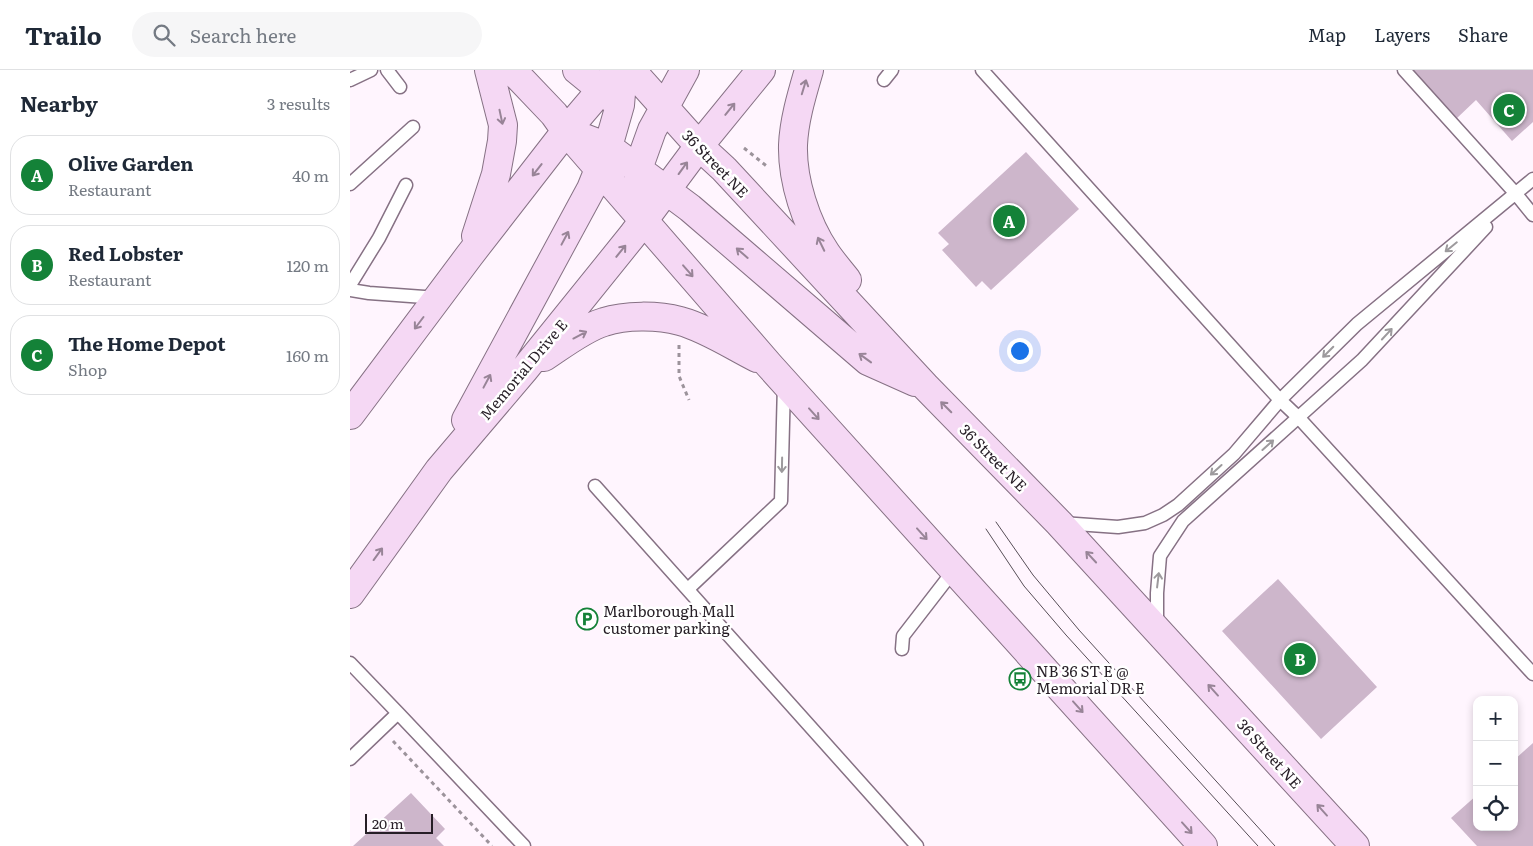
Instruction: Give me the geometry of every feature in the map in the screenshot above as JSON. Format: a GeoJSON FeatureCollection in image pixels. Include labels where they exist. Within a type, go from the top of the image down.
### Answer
{"type":"FeatureCollection","features":[{"type":"Feature","properties":{"kind":"main road"},"geometry":{"type":"LineString","coordinates":[[469,256],[496,174],[502,141],[503,124],[489,70]]}},
{"type":"Feature","properties":{"kind":"main road"},"geometry":{"type":"LineString","coordinates":[[512,70],[554,114],[566,131],[604,158],[638,169],[667,190],[868,361],[925,386]]}},
{"type":"Feature","properties":{"kind":"main road"},"geometry":{"type":"LineString","coordinates":[[577,70],[613,88],[699,146]]}},
{"type":"Feature","properties":{"kind":"main road"},"geometry":{"type":"LineString","coordinates":[[350,415],[469,256],[566,131],[613,88],[623,70]]}},
{"type":"Feature","properties":{"kind":"main road"},"geometry":{"type":"LineString","coordinates":[[631,70],[658,119]]}},
{"type":"Feature","properties":{"kind":"main road"},"geometry":{"type":"LineString","coordinates":[[644,221],[638,169],[658,119],[685,70]]}},
{"type":"Feature","properties":{"kind":"main road","name":"Memorial Drive E"},"geometry":{"type":"LineString","coordinates":[[350,594],[439,470],[524,370],[644,221],[699,146],[761,70]]}},
{"type":"Feature","properties":{"kind":"main road"},"geometry":{"type":"LineString","coordinates":[[809,70],[801,99],[793,145],[796,174],[805,211],[825,252],[858,295],[885,343]]}},
{"type":"Feature","properties":{"kind":"main road"},"geometry":{"type":"LineString","coordinates":[[439,470],[583,203],[604,158],[613,88]]}},
{"type":"Feature","properties":{"kind":"main road","name":"36 Street NE"},"geometry":{"type":"LineString","coordinates":[[699,146],[724,170],[925,386],[1060,523],[1355,846]]}},
{"type":"Feature","properties":{"kind":"main road"},"geometry":{"type":"LineString","coordinates":[[604,158],[644,221],[777,373],[1203,846]]}},
{"type":"Feature","properties":{"kind":"main road"},"geometry":{"type":"LineString","coordinates":[[524,370],[572,339],[604,322],[638,316],[680,321],[700,329],[777,373]]}},
{"type":"Feature","properties":{"kind":"lane"},"geometry":{"type":"LineString","coordinates":[[350,80],[371,70]]}},
{"type":"Feature","properties":{"kind":"lane"},"geometry":{"type":"LineString","coordinates":[[387,70],[400,87]]}},
{"type":"Feature","properties":{"kind":"lane"},"geometry":{"type":"LineString","coordinates":[[884,80],[892,70]]}},
{"type":"Feature","properties":{"kind":"lane"},"geometry":{"type":"LineString","coordinates":[[982,70],[1280,400],[1299,418],[1533,674]]}},
{"type":"Feature","properties":{"kind":"lane"},"geometry":{"type":"LineString","coordinates":[[1404,70],[1533,215]]}},
{"type":"Feature","properties":{"kind":"lane"},"geometry":{"type":"LineString","coordinates":[[350,184],[413,127]]}},
{"type":"Feature","properties":{"kind":"lane"},"geometry":{"type":"LineString","coordinates":[[1060,523],[1118,527],[1145,523],[1163,515],[1178,505],[1234,454],[1280,400],[1357,324],[1533,179]]}},
{"type":"Feature","properties":{"kind":"lane"},"geometry":{"type":"LineString","coordinates":[[350,284],[379,238],[406,186]]}},
{"type":"Feature","properties":{"kind":"lane"},"geometry":{"type":"LineString","coordinates":[[1157,629],[1156,593],[1160,556],[1183,521],[1362,360],[1516,194]]}},
{"type":"Feature","properties":{"kind":"lane"},"geometry":{"type":"LineString","coordinates":[[350,290],[438,298]]}},
{"type":"Feature","properties":{"kind":"lane"},"geometry":{"type":"LineString","coordinates":[[688,589],[781,501],[777,373]]}},
{"type":"Feature","properties":{"kind":"lane"},"geometry":{"type":"LineString","coordinates":[[595,486],[917,846]]}},
{"type":"Feature","properties":{"kind":"lane"},"geometry":{"type":"LineString","coordinates":[[902,649],[903,636],[954,570]]}},
{"type":"Feature","properties":{"kind":"lane"},"geometry":{"type":"LineString","coordinates":[[350,663],[524,846]]}},
{"type":"Feature","properties":{"kind":"lane"},"geometry":{"type":"LineString","coordinates":[[350,759],[398,713]]}},
{"type":"Feature","properties":{"kind":"path"},"geometry":{"type":"LineString","coordinates":[[744,148],[776,173]]}},
{"type":"Feature","properties":{"kind":"path"},"geometry":{"type":"LineString","coordinates":[[679,337],[679,376],[689,400]]}},
{"type":"Feature","properties":{"kind":"path"},"geometry":{"type":"LineString","coordinates":[[381,729],[492,846]]}},
{"type":"Feature","properties":{"kind":"building"},"geometry":{"type":"Polygon","coordinates":[[[1413,70],[1533,70],[1533,122],[1512,141],[1476,100],[1456,119],[1413,70]]]}},
{"type":"Feature","properties":{"kind":"building"},"geometry":{"type":"Polygon","coordinates":[[[1026,152],[1079,209],[991,290],[982,281],[976,287],[942,250],[949,244],[938,233],[1026,152]]]}},
{"type":"Feature","properties":{"kind":"building"},"geometry":{"type":"Polygon","coordinates":[[[1278,579],[1377,687],[1321,739],[1222,631],[1278,579]]]}},
{"type":"Feature","properties":{"kind":"building"},"geometry":{"type":"Polygon","coordinates":[[[1533,743],[1533,846],[1477,846],[1451,818],[1473,799],[1473,831],[1518,831],[1518,756],[1533,743]]]}},
{"type":"Feature","properties":{"kind":"building"},"geometry":{"type":"Polygon","coordinates":[[[411,793],[445,829],[436,838],[444,846],[353,846],[411,793]]]}},
{"type":"Feature","properties":{"kind":"tram line"},"geometry":{"type":"LineString","coordinates":[[996,522],[1033,575],[1079,630],[1275,846]]}},
{"type":"Feature","properties":{"kind":"tram line"},"geometry":{"type":"LineString","coordinates":[[986,529],[1024,586],[1066,635],[1258,846]]}},
{"type":"Feature","properties":{"kind":"place","name":"The Home Depot"},"geometry":{"type":"Point","coordinates":[1509,110]}},
{"type":"Feature","properties":{"kind":"place","name":"Olive Garden"},"geometry":{"type":"Point","coordinates":[1009,221]}},
{"type":"Feature","properties":{"kind":"place","name":"Marlborough Mall customer parking"},"geometry":{"type":"Point","coordinates":[587,619]}},
{"type":"Feature","properties":{"kind":"place","name":"Red Lobster"},"geometry":{"type":"Point","coordinates":[1300,659]}},
{"type":"Feature","properties":{"kind":"place","name":"NB 36 ST E @ Memorial DR E"},"geometry":{"type":"Point","coordinates":[1020,679]}}]}
